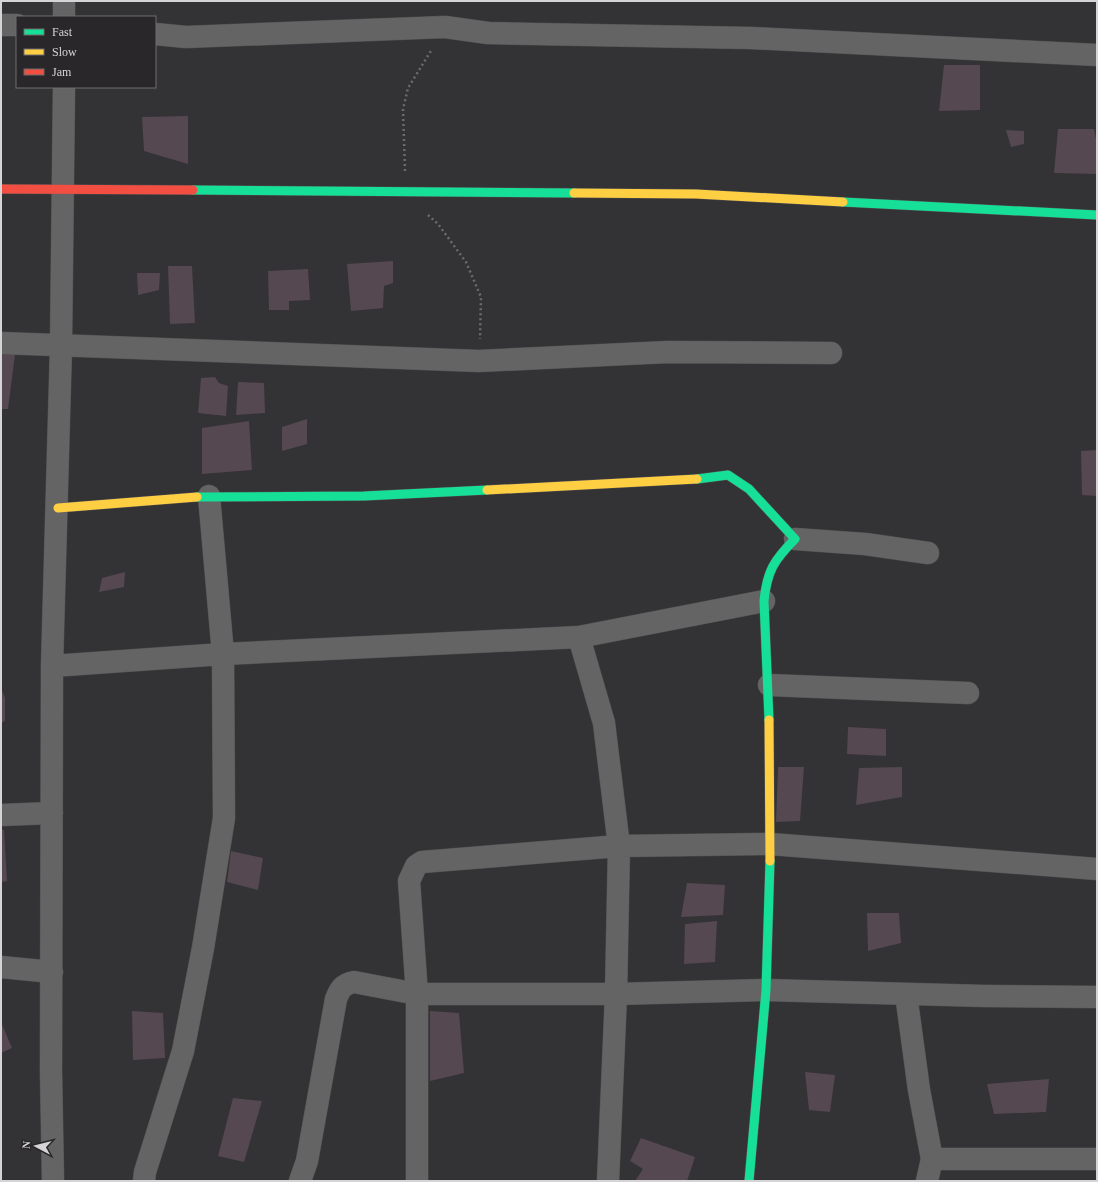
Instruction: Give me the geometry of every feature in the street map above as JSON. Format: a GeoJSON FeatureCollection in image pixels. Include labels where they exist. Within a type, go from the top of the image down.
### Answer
{"type":"FeatureCollection","features":[{"type":"Feature","properties":{"kind":"street"},"geometry":{"type":"LineString","coordinates":[[64,1],[64,16]]}},
{"type":"Feature","properties":{"kind":"street"},"geometry":{"type":"LineString","coordinates":[[1,25],[16,25]]}},
{"type":"Feature","properties":{"kind":"street"},"geometry":{"type":"LineString","coordinates":[[156,34],[186,37],[445,27],[488,33],[751,38],[1097,55]]}},
{"type":"Feature","properties":{"kind":"street"},"geometry":{"type":"LineString","coordinates":[[53,1181],[51,1072],[52,666],[58,508],[64,88]]}},
{"type":"Feature","properties":{"kind":"street"},"geometry":{"type":"LineString","coordinates":[[1,189],[696,194],[1097,215]]}},
{"type":"Feature","properties":{"kind":"street"},"geometry":{"type":"LineString","coordinates":[[1,343],[479,361],[668,352],[831,353]]}},
{"type":"Feature","properties":{"kind":"street"},"geometry":{"type":"LineString","coordinates":[[58,508],[209,496],[364,496],[684,481],[728,476],[749,489],[795,539],[865,544],[928,553]]}},
{"type":"Feature","properties":{"kind":"street"},"geometry":{"type":"LineString","coordinates":[[144,1181],[145,1172],[183,1051],[203,948],[224,818],[223,654],[209,496]]}},
{"type":"Feature","properties":{"kind":"street"},"geometry":{"type":"LineString","coordinates":[[749,1181],[766,990],[770,844],[769,685],[764,601],[766,582],[777,557],[795,539]]}},
{"type":"Feature","properties":{"kind":"street"},"geometry":{"type":"LineString","coordinates":[[52,666],[223,654],[579,637],[764,601]]}},
{"type":"Feature","properties":{"kind":"street"},"geometry":{"type":"LineString","coordinates":[[579,637],[604,723],[619,846],[616,994],[608,1181]]}},
{"type":"Feature","properties":{"kind":"street"},"geometry":{"type":"LineString","coordinates":[[769,685],[968,692]]}},
{"type":"Feature","properties":{"kind":"street"},"geometry":{"type":"LineString","coordinates":[[1,815],[52,813]]}},
{"type":"Feature","properties":{"kind":"street"},"geometry":{"type":"LineString","coordinates":[[417,1181],[417,994],[409,881],[416,866],[422,862],[619,846],[770,844],[1097,869]]}},
{"type":"Feature","properties":{"kind":"street"},"geometry":{"type":"LineString","coordinates":[[1,967],[52,972]]}},
{"type":"Feature","properties":{"kind":"street"},"geometry":{"type":"LineString","coordinates":[[300,1181],[307,1161],[336,999],[340,990],[346,983],[354,982],[417,994],[616,994],[766,990],[1097,997]]}},
{"type":"Feature","properties":{"kind":"street"},"geometry":{"type":"LineString","coordinates":[[906,994],[919,1090],[932,1159],[928,1181]]}},
{"type":"Feature","properties":{"kind":"street"},"geometry":{"type":"LineString","coordinates":[[932,1159],[1097,1159]]}},
{"type":"Feature","properties":{"kind":"path"},"geometry":{"type":"LineString","coordinates":[[445,27],[408,88],[403,109],[405,192],[438,224],[466,262],[481,297],[479,361]]}},
{"type":"Feature","properties":{"kind":"building"},"geometry":{"type":"Polygon","coordinates":[[[944,65],[980,65],[980,110],[939,111],[944,65]]]}},
{"type":"Feature","properties":{"kind":"building"},"geometry":{"type":"Polygon","coordinates":[[[188,116],[188,164],[144,151],[142,117],[188,116]]]}},
{"type":"Feature","properties":{"kind":"building"},"geometry":{"type":"Polygon","coordinates":[[[1058,129],[1094,129],[1097,144],[1097,174],[1054,173],[1058,129]]]}},
{"type":"Feature","properties":{"kind":"building"},"geometry":{"type":"Polygon","coordinates":[[[1006,130],[1024,131],[1024,144],[1011,147],[1006,130]]]}},
{"type":"Feature","properties":{"kind":"building"},"geometry":{"type":"Polygon","coordinates":[[[393,261],[393,283],[384,286],[383,308],[351,311],[347,264],[393,261]]]}},
{"type":"Feature","properties":{"kind":"building"},"geometry":{"type":"Polygon","coordinates":[[[168,266],[192,266],[195,323],[170,324],[168,266]]]}},
{"type":"Feature","properties":{"kind":"building"},"geometry":{"type":"Polygon","coordinates":[[[308,269],[310,300],[289,301],[289,310],[269,310],[268,271],[308,269]]]}},
{"type":"Feature","properties":{"kind":"building"},"geometry":{"type":"Polygon","coordinates":[[[137,273],[160,273],[159,290],[138,295],[137,273]]]}},
{"type":"Feature","properties":{"kind":"building"},"geometry":{"type":"Polygon","coordinates":[[[1,353],[15,355],[8,409],[1,409],[1,353]]]}},
{"type":"Feature","properties":{"kind":"building"},"geometry":{"type":"Polygon","coordinates":[[[215,377],[219,383],[228,386],[226,416],[198,413],[201,378],[215,377]]]}},
{"type":"Feature","properties":{"kind":"building"},"geometry":{"type":"Polygon","coordinates":[[[238,382],[264,383],[265,413],[236,415],[238,382]]]}},
{"type":"Feature","properties":{"kind":"building"},"geometry":{"type":"Polygon","coordinates":[[[307,419],[307,444],[282,451],[282,427],[307,419]]]}},
{"type":"Feature","properties":{"kind":"building"},"geometry":{"type":"Polygon","coordinates":[[[249,421],[252,470],[202,474],[202,428],[249,421]]]}},
{"type":"Feature","properties":{"kind":"building"},"geometry":{"type":"Polygon","coordinates":[[[1097,450],[1097,496],[1082,495],[1081,451],[1097,450]]]}},
{"type":"Feature","properties":{"kind":"building"},"geometry":{"type":"Polygon","coordinates":[[[125,572],[124,587],[99,592],[102,578],[125,572]]]}},
{"type":"Feature","properties":{"kind":"building"},"geometry":{"type":"Polygon","coordinates":[[[1,688],[5,698],[5,721],[1,723],[1,688]]]}},
{"type":"Feature","properties":{"kind":"building"},"geometry":{"type":"Polygon","coordinates":[[[848,727],[886,729],[886,756],[847,754],[848,727]]]}},
{"type":"Feature","properties":{"kind":"building"},"geometry":{"type":"Polygon","coordinates":[[[778,767],[804,767],[800,821],[776,822],[778,767]]]}},
{"type":"Feature","properties":{"kind":"building"},"geometry":{"type":"Polygon","coordinates":[[[902,767],[902,797],[856,805],[859,768],[902,767]]]}},
{"type":"Feature","properties":{"kind":"building"},"geometry":{"type":"Polygon","coordinates":[[[1,829],[4,830],[7,881],[1,882],[1,829]]]}},
{"type":"Feature","properties":{"kind":"building"},"geometry":{"type":"Polygon","coordinates":[[[231,851],[263,858],[258,890],[227,882],[231,851]]]}},
{"type":"Feature","properties":{"kind":"building"},"geometry":{"type":"Polygon","coordinates":[[[687,883],[725,885],[723,915],[681,917],[687,883]]]}},
{"type":"Feature","properties":{"kind":"building"},"geometry":{"type":"Polygon","coordinates":[[[867,913],[899,913],[901,943],[868,951],[867,913]]]}},
{"type":"Feature","properties":{"kind":"building"},"geometry":{"type":"Polygon","coordinates":[[[717,921],[715,962],[684,964],[685,924],[717,921]]]}},
{"type":"Feature","properties":{"kind":"building"},"geometry":{"type":"Polygon","coordinates":[[[132,1011],[163,1013],[165,1058],[133,1060],[132,1011]]]}},
{"type":"Feature","properties":{"kind":"building"},"geometry":{"type":"Polygon","coordinates":[[[430,1011],[459,1013],[464,1073],[430,1081],[430,1011]]]}},
{"type":"Feature","properties":{"kind":"building"},"geometry":{"type":"Polygon","coordinates":[[[1,1022],[12,1048],[1,1053],[1,1022]]]}},
{"type":"Feature","properties":{"kind":"building"},"geometry":{"type":"Polygon","coordinates":[[[805,1072],[835,1075],[830,1112],[809,1110],[805,1072]]]}},
{"type":"Feature","properties":{"kind":"building"},"geometry":{"type":"Polygon","coordinates":[[[1049,1079],[1046,1112],[994,1114],[987,1084],[1049,1079]]]}},
{"type":"Feature","properties":{"kind":"building"},"geometry":{"type":"Polygon","coordinates":[[[233,1098],[262,1101],[244,1162],[218,1156],[233,1098]]]}},
{"type":"Feature","properties":{"kind":"building"},"geometry":{"type":"Polygon","coordinates":[[[641,1138],[695,1157],[687,1181],[635,1181],[643,1169],[630,1161],[641,1138]]]}},
{"type":"Feature","properties":{"kind":"traffic: fast"},"geometry":{"type":"LineString","coordinates":[[193,190],[574,193]]}},
{"type":"Feature","properties":{"kind":"traffic: fast"},"geometry":{"type":"LineString","coordinates":[[843,202],[1097,215]]}},
{"type":"Feature","properties":{"kind":"traffic: fast"},"geometry":{"type":"LineString","coordinates":[[697,479],[728,475],[749,489],[795,539],[777,560],[770,574],[765,591],[764,601],[769,720]]}},
{"type":"Feature","properties":{"kind":"traffic: fast"},"geometry":{"type":"LineString","coordinates":[[197,497],[364,496],[487,490]]}},
{"type":"Feature","properties":{"kind":"traffic: fast"},"geometry":{"type":"LineString","coordinates":[[749,1181],[766,990],[770,861]]}},
{"type":"Feature","properties":{"kind":"traffic: slow"},"geometry":{"type":"LineString","coordinates":[[574,193],[696,194],[843,202]]}},
{"type":"Feature","properties":{"kind":"traffic: slow"},"geometry":{"type":"LineString","coordinates":[[487,490],[697,479]]}},
{"type":"Feature","properties":{"kind":"traffic: slow"},"geometry":{"type":"LineString","coordinates":[[58,508],[197,497]]}},
{"type":"Feature","properties":{"kind":"traffic: slow"},"geometry":{"type":"LineString","coordinates":[[769,720],[770,861]]}},
{"type":"Feature","properties":{"kind":"traffic: jam"},"geometry":{"type":"LineString","coordinates":[[1,189],[193,190]]}}]}
